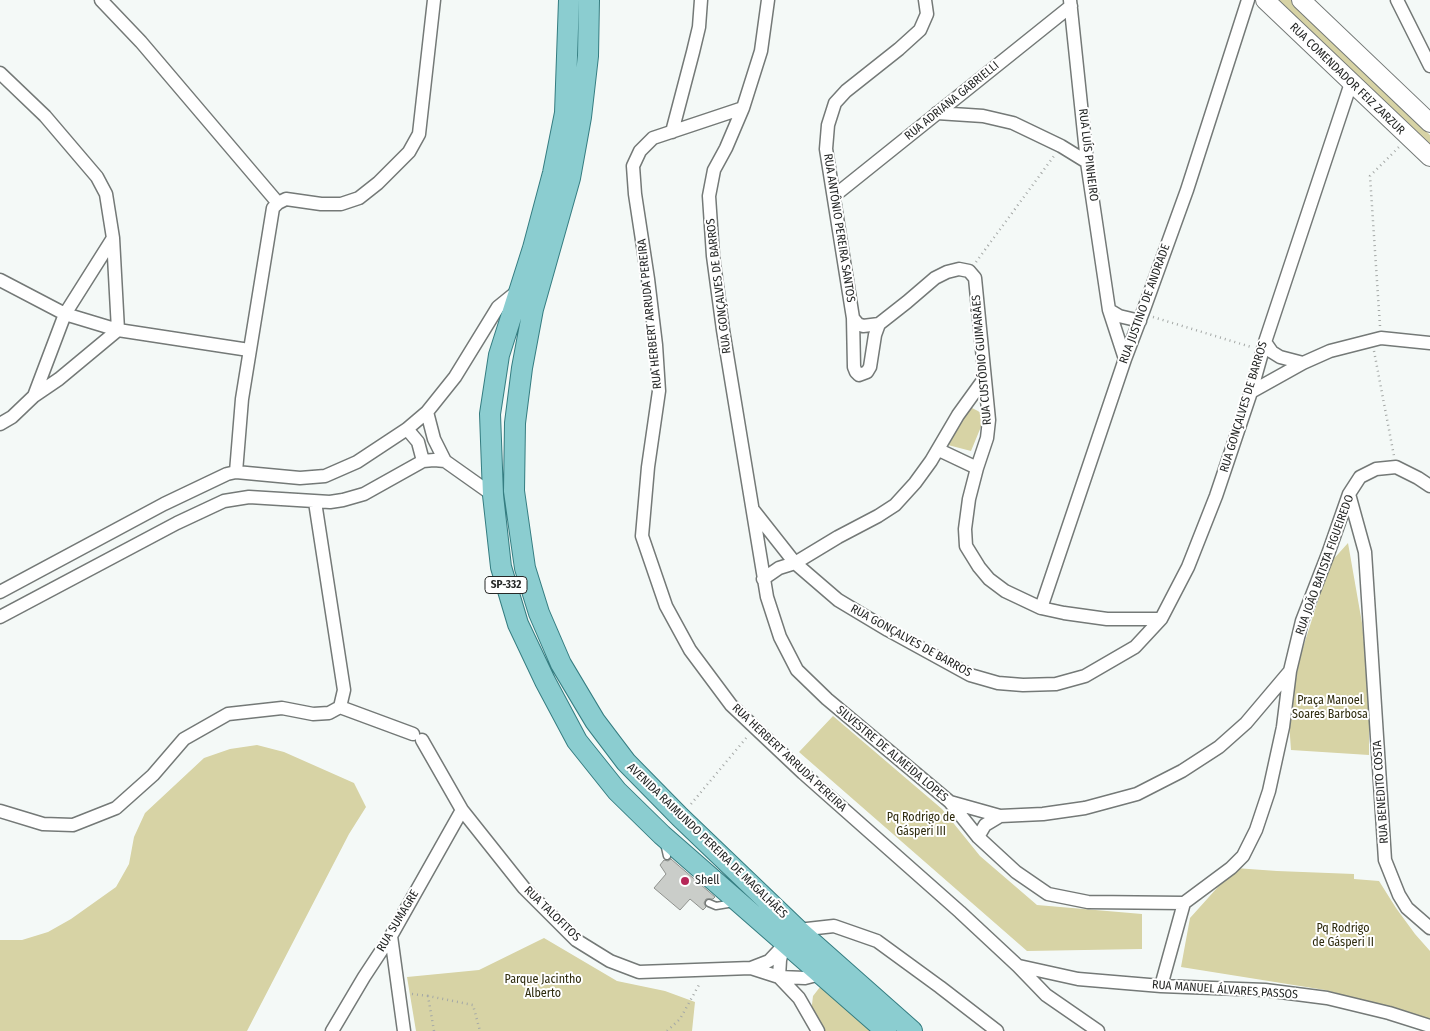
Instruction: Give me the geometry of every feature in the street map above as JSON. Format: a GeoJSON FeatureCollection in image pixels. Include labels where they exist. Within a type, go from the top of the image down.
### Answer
{"type":"FeatureCollection","features":[{"type":"Feature","properties":{"kind":"main road","name":"AVENIDA RAIMUNDO PEREIRA DE MAGALHÃES"},"geometry":{"type":"LineString","coordinates":[[569,0],[565,113],[548,192],[533,248],[499,355],[490,414],[493,495],[501,567],[518,624],[545,681],[577,741],[617,790],[662,835],[737,901],[792,937]]}},
{"type":"Feature","properties":{"kind":"main road","name":"AVENIDA RAIMUNDO PEREIRA DE MAGALHÃES"},"geometry":{"type":"LineString","coordinates":[[589,0],[588,56],[581,117],[571,169],[533,308],[514,424],[514,491],[525,568],[539,613],[561,664],[595,721],[626,762],[792,937],[826,968],[886,1031]]}},
{"type":"Feature","properties":{"kind":"main road","name":"RUA COMENDADOR FEIZ ZARZUR"},"geometry":{"type":"LineString","coordinates":[[1265,0],[1350,83],[1430,157]]}},
{"type":"Feature","properties":{"kind":"main road","name":"RUA COMENDADOR FEIZ ZARZUR"},"geometry":{"type":"LineString","coordinates":[[1301,0],[1430,124]]}},
{"type":"Feature","properties":{"kind":"main road","name":"AVENIDA RAIMUNDO PEREIRA DE MAGALHÃES"},"geometry":{"type":"LineString","coordinates":[[826,968],[912,1031]]}},
{"type":"Feature","properties":{"kind":"street"},"geometry":{"type":"LineString","coordinates":[[101,0],[141,42],[278,203]]}},
{"type":"Feature","properties":{"kind":"street"},"geometry":{"type":"LineString","coordinates":[[236,472],[242,400],[249,350],[273,208],[286,199],[320,204],[341,204],[359,198],[378,184],[409,152],[419,134],[434,0]]}},
{"type":"Feature","properties":{"kind":"street"},"geometry":{"type":"LineString","coordinates":[[672,132],[694,52],[699,27],[701,0]]}},
{"type":"Feature","properties":{"kind":"street","name":"RUA GONÇALVES DE BARROS"},"geometry":{"type":"LineString","coordinates":[[768,0],[761,52],[743,108],[726,148],[714,170],[709,196],[713,256],[723,330],[752,508],[794,563],[838,600],[970,675],[998,683],[1023,685],[1056,684],[1085,676],[1134,647],[1161,620],[1188,567],[1216,496],[1251,392],[1263,346],[1350,83]]}},
{"type":"Feature","properties":{"kind":"street","name":"RUA ANTÔNIO PEREIRA SANTOS"},"geometry":{"type":"LineString","coordinates":[[879,324],[863,326],[852,318],[826,149],[828,125],[835,103],[846,91],[920,30],[927,14],[925,0]]}},
{"type":"Feature","properties":{"kind":"street","name":"RUA JUSTINO DE ANDRADE"},"geometry":{"type":"LineString","coordinates":[[1041,608],[1125,359],[1187,190],[1248,0]]}},
{"type":"Feature","properties":{"kind":"street"},"geometry":{"type":"LineString","coordinates":[[1397,0],[1430,66]]}},
{"type":"Feature","properties":{"kind":"street","name":"RUA ADRIANA GABRIELLI"},"geometry":{"type":"LineString","coordinates":[[834,196],[1070,3]]}},
{"type":"Feature","properties":{"kind":"street","name":"RUA LUÍS PINHEIRO"},"geometry":{"type":"LineString","coordinates":[[1070,3],[1087,162],[1109,310],[1125,359]]}},
{"type":"Feature","properties":{"kind":"street"},"geometry":{"type":"LineString","coordinates":[[0,73],[45,116],[97,177],[106,194],[114,238],[118,330]]}},
{"type":"Feature","properties":{"kind":"street","name":"RUA HERBERT ARRUDA PEREIRA"},"geometry":{"type":"LineString","coordinates":[[743,108],[653,138],[640,151],[633,166],[635,194],[655,336],[659,391],[648,467],[642,536],[666,606],[690,650],[731,706],[1018,966],[1046,995],[1098,1031]]}},
{"type":"Feature","properties":{"kind":"street"},"geometry":{"type":"LineString","coordinates":[[937,113],[983,116],[1013,123],[1062,146],[1087,162]]}},
{"type":"Feature","properties":{"kind":"street"},"geometry":{"type":"LineString","coordinates":[[34,396],[65,314],[114,238]]}},
{"type":"Feature","properties":{"kind":"street"},"geometry":{"type":"LineString","coordinates":[[852,318],[854,367],[859,374],[867,372],[870,367],[879,324],[934,278],[959,269],[969,271]]}},
{"type":"Feature","properties":{"kind":"street","name":"RUA CUSTÓDIO GUIMARÃES"},"geometry":{"type":"LineString","coordinates":[[969,271],[975,278],[989,420],[987,438],[976,468],[969,499],[965,529],[966,546],[989,579],[1005,590],[1041,608],[1107,619],[1161,620]]}},
{"type":"Feature","properties":{"kind":"street"},"geometry":{"type":"LineString","coordinates":[[0,280],[65,314],[118,330],[249,350]]}},
{"type":"Feature","properties":{"kind":"street"},"geometry":{"type":"LineString","coordinates":[[0,592],[164,504],[227,474],[236,472],[300,478],[326,476],[357,462],[407,429],[427,412],[455,376],[498,307],[519,290]]}},
{"type":"Feature","properties":{"kind":"street"},"geometry":{"type":"LineString","coordinates":[[1109,310],[1119,316],[1141,317]]}},
{"type":"Feature","properties":{"kind":"street"},"geometry":{"type":"LineString","coordinates":[[0,424],[12,417],[34,396],[59,380],[118,330]]}},
{"type":"Feature","properties":{"kind":"street"},"geometry":{"type":"LineString","coordinates":[[1251,392],[1303,363],[1330,351],[1376,339],[1430,343]]}},
{"type":"Feature","properties":{"kind":"street"},"geometry":{"type":"LineString","coordinates":[[1263,346],[1280,357],[1303,363]]}},
{"type":"Feature","properties":{"kind":"street"},"geometry":{"type":"LineString","coordinates":[[764,579],[779,568],[794,563],[878,516],[895,504],[915,482],[939,450],[958,415],[984,379]]}},
{"type":"Feature","properties":{"kind":"street"},"geometry":{"type":"LineString","coordinates":[[427,412],[434,438],[445,461],[493,495]]}},
{"type":"Feature","properties":{"kind":"street"},"geometry":{"type":"LineString","coordinates":[[407,429],[418,442],[423,461]]}},
{"type":"Feature","properties":{"kind":"street"},"geometry":{"type":"LineString","coordinates":[[939,450],[976,468]]}},
{"type":"Feature","properties":{"kind":"street"},"geometry":{"type":"LineString","coordinates":[[0,617],[177,523],[224,501],[249,497],[330,502],[364,494],[423,461],[445,461]]}},
{"type":"Feature","properties":{"kind":"street"},"geometry":{"type":"LineString","coordinates":[[1396,468],[1430,486]]}},
{"type":"Feature","properties":{"kind":"street","name":"RUA JOÃO BATISTA FIGUEIREDO"},"geometry":{"type":"LineString","coordinates":[[950,802],[1000,816],[1044,814],[1085,808],[1137,794],[1174,775],[1220,747],[1246,722],[1290,671],[1302,621],[1349,494],[1360,477],[1376,470],[1396,468]]}},
{"type":"Feature","properties":{"kind":"street","name":"RUA BENEDITO COSTA"},"geometry":{"type":"LineString","coordinates":[[1349,494],[1365,552],[1385,860],[1399,895],[1407,908],[1430,928]]}},
{"type":"Feature","properties":{"kind":"street"},"geometry":{"type":"LineString","coordinates":[[0,811],[44,824],[73,825],[116,808],[153,776],[184,739],[228,714],[282,708],[313,714],[329,713],[340,707],[344,690],[315,502]]}},
{"type":"Feature","properties":{"kind":"street","name":"SILVESTRE DE ALMEIDA LOPES"},"geometry":{"type":"LineString","coordinates":[[752,508],[767,597],[780,637],[797,670],[827,699],[950,802],[978,836],[1016,872],[1048,894],[1088,902],[1184,902]]}},
{"type":"Feature","properties":{"kind":"street"},"geometry":{"type":"LineString","coordinates":[[1161,986],[1184,902],[1201,892],[1232,868],[1243,856],[1256,830],[1269,791],[1280,747],[1290,671]]}},
{"type":"Feature","properties":{"kind":"street","name":"RUA TALOFITOS"},"geometry":{"type":"LineString","coordinates":[[340,707],[418,737],[462,810],[524,888],[576,940],[610,961],[639,972],[751,968],[769,961],[792,937]]}},
{"type":"Feature","properties":{"kind":"street","name":"RUA SUMAGRE"},"geometry":{"type":"LineString","coordinates":[[332,1031],[390,936],[462,810]]}},
{"type":"Feature","properties":{"kind":"street"},"geometry":{"type":"LineString","coordinates":[[978,836],[985,825],[1000,816]]}},
{"type":"Feature","properties":{"kind":"street"},"geometry":{"type":"LineString","coordinates":[[818,1031],[803,1004],[779,977],[780,960],[792,937],[834,926],[877,941],[940,986],[997,1031]]}},
{"type":"Feature","properties":{"kind":"street"},"geometry":{"type":"LineString","coordinates":[[390,936],[404,1031]]}},
{"type":"Feature","properties":{"kind":"street","name":"RUA MANUEL ÁLVARES PASSOS"},"geometry":{"type":"LineString","coordinates":[[1018,966],[1078,979],[1161,986],[1265,990],[1327,998],[1389,1012],[1430,1026]]}},
{"type":"Feature","properties":{"kind":"street","name":"RUA TALOFITOS"},"geometry":{"type":"LineString","coordinates":[[751,968],[779,977]]}},
{"type":"Feature","properties":{"kind":"street"},"geometry":{"type":"LineString","coordinates":[[779,977],[805,978],[826,968]]}},
{"type":"Feature","properties":{"kind":"street"},"geometry":{"type":"LineString","coordinates":[[803,1004],[805,992],[813,980],[826,968]]}},
{"type":"Feature","properties":{"kind":"lane"},"geometry":{"type":"LineString","coordinates":[[662,835],[667,856]]}},
{"type":"Feature","properties":{"kind":"lane"},"geometry":{"type":"LineString","coordinates":[[709,904],[726,906],[737,901]]}},
{"type":"Feature","properties":{"kind":"path"},"geometry":{"type":"LineString","coordinates":[[1396,468],[1376,339],[1370,176],[1408,137]]}},
{"type":"Feature","properties":{"kind":"path"},"geometry":{"type":"LineString","coordinates":[[969,271],[1062,146]]}},
{"type":"Feature","properties":{"kind":"path"},"geometry":{"type":"LineString","coordinates":[[1141,317],[1263,346]]}},
{"type":"Feature","properties":{"kind":"path"},"geometry":{"type":"LineString","coordinates":[[680,817],[755,728]]}},
{"type":"Feature","properties":{"kind":"path"},"geometry":{"type":"LineString","coordinates":[[667,1031],[680,1019],[707,971]]}},
{"type":"Feature","properties":{"kind":"path"},"geometry":{"type":"LineString","coordinates":[[434,1031],[428,996],[473,1005],[480,1031]]}},
{"type":"Feature","properties":{"kind":"green space"},"geometry":{"type":"Polygon","coordinates":[[[1278,0],[1292,0],[1430,135],[1430,148],[1278,0]]]}},
{"type":"Feature","properties":{"kind":"green space"},"geometry":{"type":"Polygon","coordinates":[[[968,406],[985,417],[971,451],[948,445],[968,406]]]}},
{"type":"Feature","properties":{"kind":"green space","name":"Praça Manoel Soares Barbosa"},"geometry":{"type":"Polygon","coordinates":[[[1348,543],[1362,623],[1369,692],[1369,755],[1291,750],[1289,722],[1299,660],[1330,563],[1348,543]]]}},
{"type":"Feature","properties":{"kind":"green space","name":"Pq Rodrigo de Gásperi III"},"geometry":{"type":"Polygon","coordinates":[[[833,716],[942,809],[980,856],[1037,905],[1142,914],[1142,949],[1027,951],[799,752],[833,716]]]}},
{"type":"Feature","properties":{"kind":"green space"},"geometry":{"type":"Polygon","coordinates":[[[257,745],[284,752],[354,783],[366,807],[349,834],[247,1031],[0,1031],[0,940],[22,940],[48,932],[71,919],[116,887],[129,864],[134,837],[145,813],[204,758],[230,749],[257,745]]]}},
{"type":"Feature","properties":{"kind":"green space","name":"Pq Rodrigo de Gásperi II"},"geometry":{"type":"Polygon","coordinates":[[[1235,868],[1354,874],[1354,879],[1379,881],[1396,908],[1430,951],[1430,1021],[1423,1017],[1325,990],[1181,967],[1190,918],[1235,868]]]}},
{"type":"Feature","properties":{"kind":"green space","name":"Parque Jacintho Alberto"},"geometry":{"type":"Polygon","coordinates":[[[544,938],[617,981],[665,991],[695,1002],[692,1031],[416,1031],[407,977],[479,970],[544,938]]]}},
{"type":"Feature","properties":{"kind":"green space"},"geometry":{"type":"Polygon","coordinates":[[[831,979],[885,1031],[825,1031],[811,1013],[813,996],[820,987],[831,979]]]}},
{"type":"Feature","properties":{"kind":"building","name":"Shell"},"geometry":{"type":"Polygon","coordinates":[[[671,859],[715,897],[713,899],[706,899],[704,903],[706,907],[703,910],[690,899],[680,910],[654,888],[666,874],[660,865],[664,860],[668,861],[671,859]]]}},
{"type":"Feature","properties":{"kind":"place","name":"Shell"},"geometry":{"type":"Point","coordinates":[685,881]}}]}
